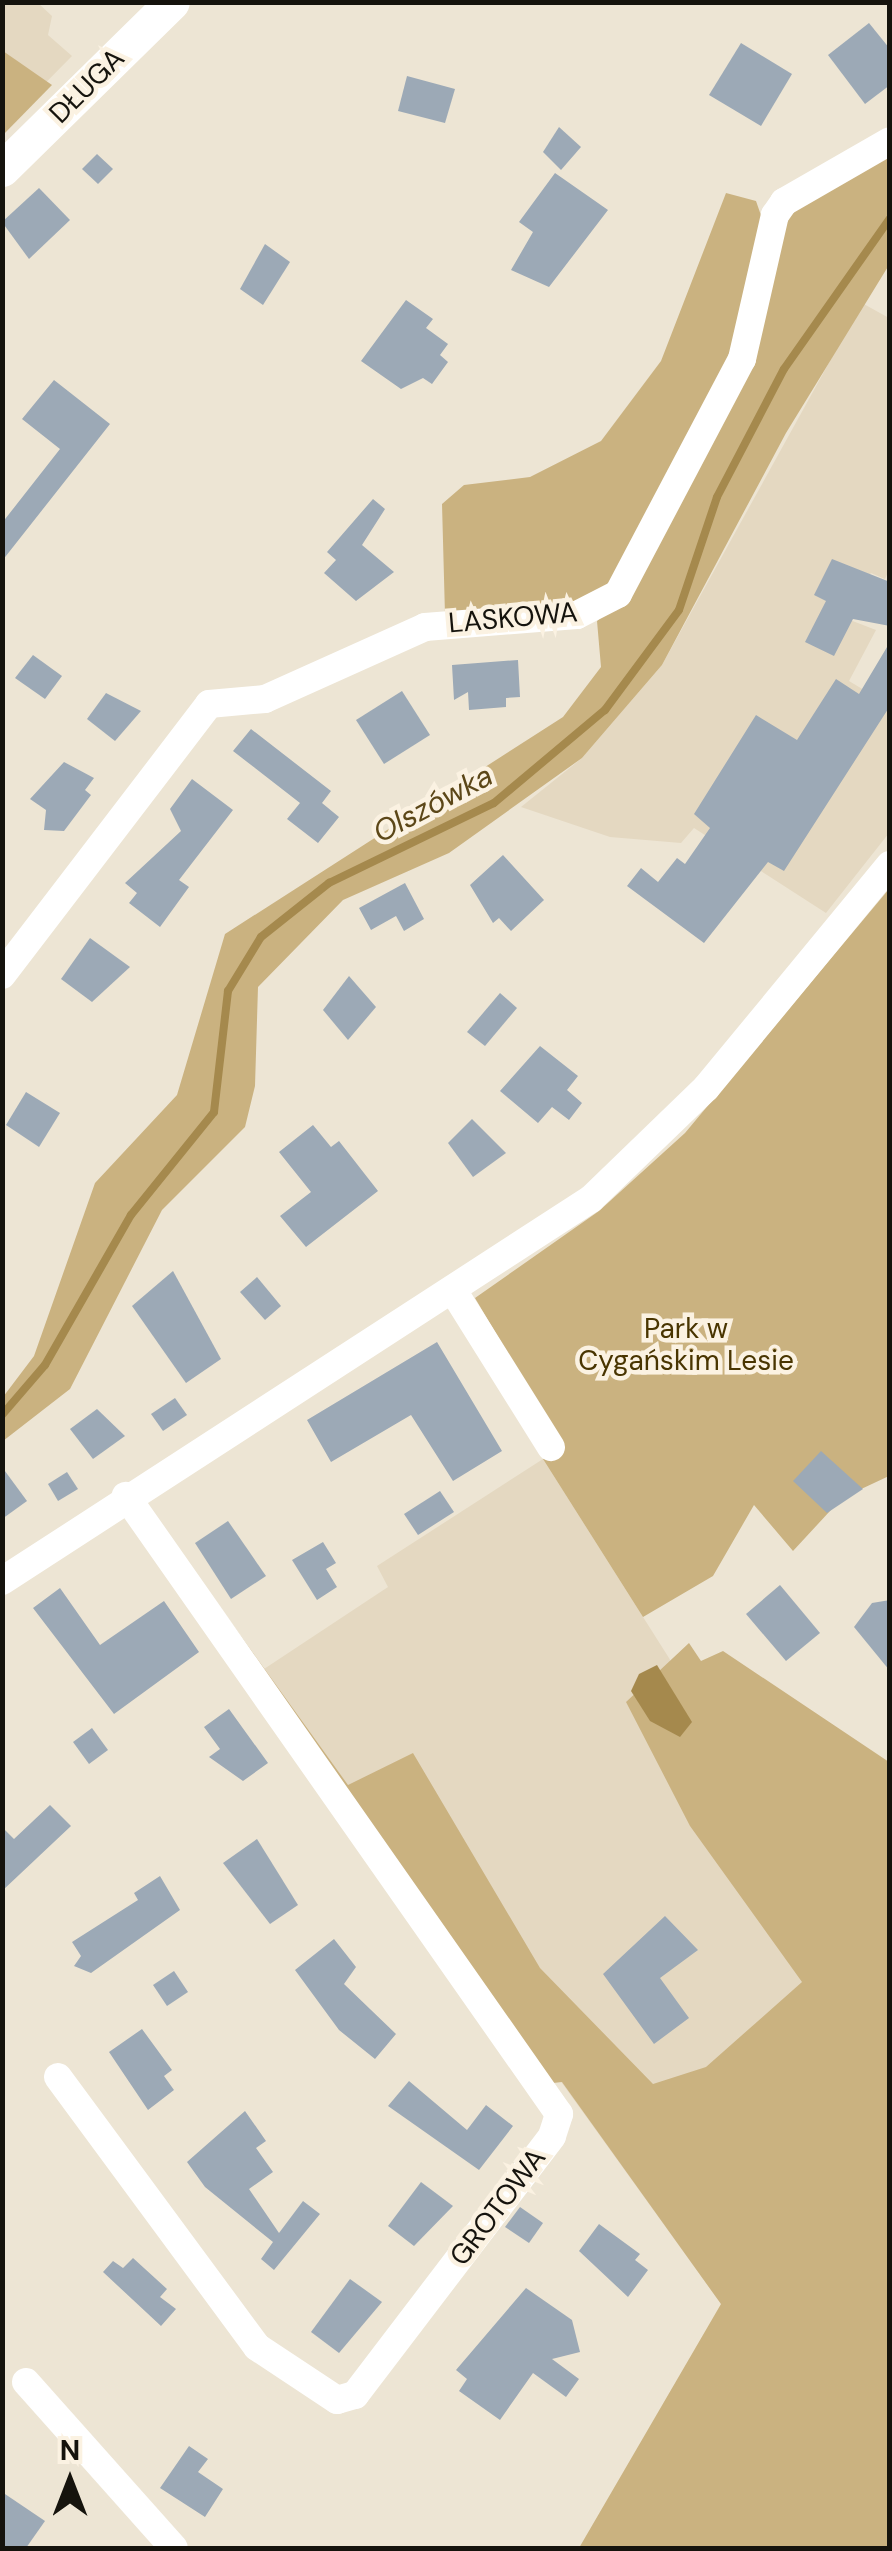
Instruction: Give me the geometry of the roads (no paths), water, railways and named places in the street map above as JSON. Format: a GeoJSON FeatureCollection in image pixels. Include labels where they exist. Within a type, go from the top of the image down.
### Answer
{"type":"FeatureCollection","features":[{"type":"Feature","properties":{"kind":"street","name":"DŁUGA"},"geometry":{"type":"LineString","coordinates":[[2,169],[172,2]]}},
{"type":"Feature","properties":{"kind":"street","name":"LASKOWA"},"geometry":{"type":"LineString","coordinates":[[2,975],[209,704],[264,699],[425,628],[577,614],[618,594],[742,358],[775,215],[784,202],[890,142]]}},
{"type":"Feature","properties":{"kind":"street"},"geometry":{"type":"LineString","coordinates":[[2,1581],[126,1496],[454,1292],[591,1199],[651,1147],[890,865]]}},
{"type":"Feature","properties":{"kind":"street"},"geometry":{"type":"LineString","coordinates":[[454,1292],[552,1447]]}},
{"type":"Feature","properties":{"kind":"street","name":"GROTOWA"},"geometry":{"type":"LineString","coordinates":[[58,2077],[257,2347],[337,2400],[356,2395],[552,2136],[559,2114],[126,1496]]}},
{"type":"Feature","properties":{"kind":"street"},"geometry":{"type":"LineString","coordinates":[[26,2382],[174,2548]]}},
{"type":"Feature","properties":{"kind":"waterway","name":"Olszówka"},"geometry":{"type":"LineString","coordinates":[[2,1415],[45,1365],[131,1215],[214,1112],[228,991],[261,937],[329,883],[494,803],[605,710],[679,610],[717,497],[784,369],[890,218]]}},
{"type":"Feature","properties":{"kind":"park label","name":"Park w Cygańskim Lesie"},"geometry":{"type":"Point","coordinates":[686,1345]}}]}
